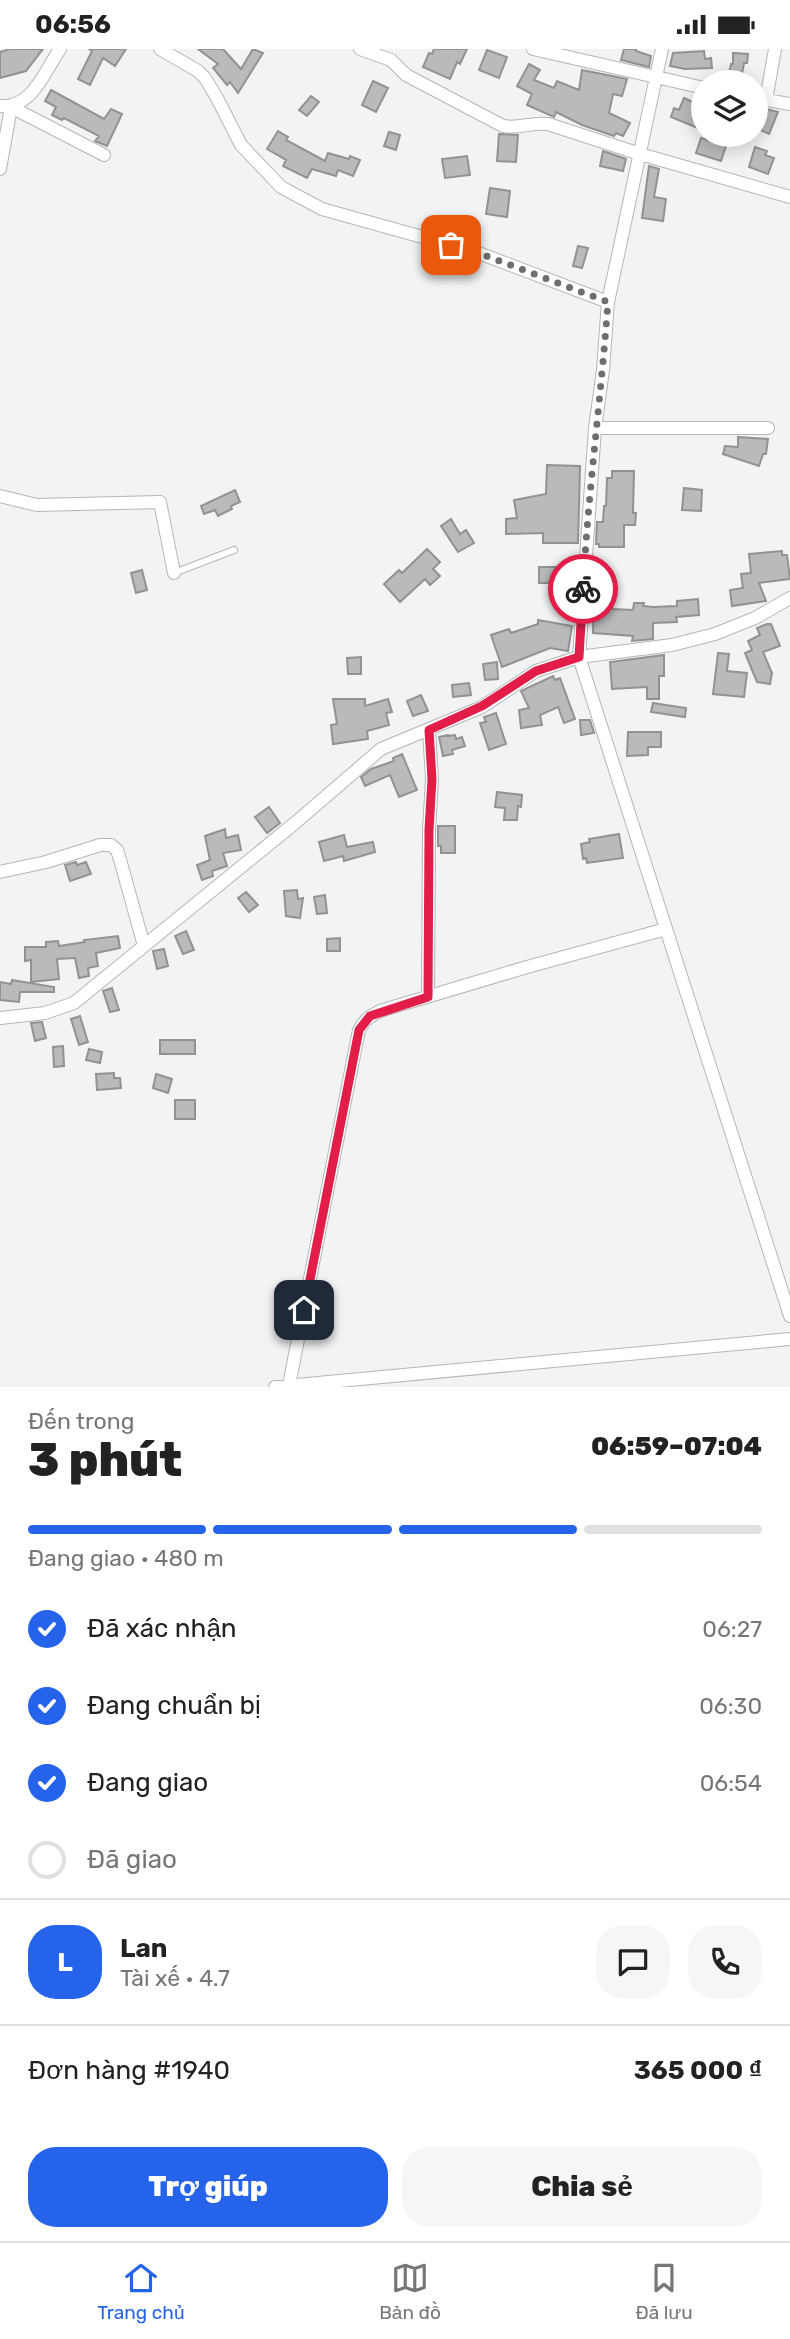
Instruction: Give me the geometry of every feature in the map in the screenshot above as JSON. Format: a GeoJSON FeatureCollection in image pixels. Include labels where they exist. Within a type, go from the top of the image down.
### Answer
{"type":"FeatureCollection","features":[{"type":"Feature","properties":{"kind":"street"},"geometry":{"type":"LineString","coordinates":[[5,107],[31,95],[60,49]]}},
{"type":"Feature","properties":{"kind":"street"},"geometry":{"type":"LineString","coordinates":[[160,49],[205,78],[218,98],[240,145],[281,187],[323,209],[476,252],[608,302]]}},
{"type":"Feature","properties":{"kind":"street"},"geometry":{"type":"LineString","coordinates":[[360,49],[391,60],[406,75],[503,126],[518,128],[548,124],[639,154],[790,197]]}},
{"type":"Feature","properties":{"kind":"street"},"geometry":{"type":"LineString","coordinates":[[533,49],[691,85]]}},
{"type":"Feature","properties":{"kind":"street"},"geometry":{"type":"LineString","coordinates":[[662,49],[608,302],[595,428],[579,657],[790,1316]]}},
{"type":"Feature","properties":{"kind":"street"},"geometry":{"type":"LineString","coordinates":[[768,74],[775,49]]}},
{"type":"Feature","properties":{"kind":"street"},"geometry":{"type":"LineString","coordinates":[[768,100],[790,104]]}},
{"type":"Feature","properties":{"kind":"street"},"geometry":{"type":"LineString","coordinates":[[5,107],[104,155]]}},
{"type":"Feature","properties":{"kind":"street"},"geometry":{"type":"LineString","coordinates":[[0,169],[5,107]]}},
{"type":"Feature","properties":{"kind":"street"},"geometry":{"type":"LineString","coordinates":[[595,428],[768,428]]}},
{"type":"Feature","properties":{"kind":"street"},"geometry":{"type":"LineString","coordinates":[[0,496],[37,505],[160,502],[174,573]]}},
{"type":"Feature","properties":{"kind":"street"},"geometry":{"type":"LineString","coordinates":[[0,1018],[45,1013],[74,1003],[381,749],[482,706],[536,671],[579,657],[672,645],[704,636],[755,618],[790,599]]}},
{"type":"Feature","properties":{"kind":"street"},"geometry":{"type":"LineString","coordinates":[[428,997],[432,779],[429,730]]}},
{"type":"Feature","properties":{"kind":"street"},"geometry":{"type":"LineString","coordinates":[[0,872],[46,862],[100,845],[111,845],[117,849],[144,946]]}},
{"type":"Feature","properties":{"kind":"street"},"geometry":{"type":"LineString","coordinates":[[289,1385],[359,1030],[370,1016],[527,967],[666,929]]}},
{"type":"Feature","properties":{"kind":"street"},"geometry":{"type":"LineString","coordinates":[[275,1387],[790,1339]]}},
{"type":"Feature","properties":{"kind":"lane"},"geometry":{"type":"LineString","coordinates":[[174,573],[234,550]]}},
{"type":"Feature","properties":{"kind":"building"},"geometry":{"type":"Polygon","coordinates":[[[10,49],[43,49],[26,71],[0,78],[0,52],[10,49]]]}},
{"type":"Feature","properties":{"kind":"building"},"geometry":{"type":"Polygon","coordinates":[[[89,49],[126,49],[115,66],[103,58],[90,85],[78,79],[92,51],[89,49]]]}},
{"type":"Feature","properties":{"kind":"building"},"geometry":{"type":"Polygon","coordinates":[[[198,49],[223,49],[241,69],[253,49],[263,53],[238,93],[230,82],[227,85],[213,68],[218,64],[198,49]]]}},
{"type":"Feature","properties":{"kind":"building"},"geometry":{"type":"Polygon","coordinates":[[[434,49],[467,49],[460,64],[457,62],[450,79],[423,67],[429,53],[432,54],[434,49]]]}},
{"type":"Feature","properties":{"kind":"building"},"geometry":{"type":"Polygon","coordinates":[[[624,49],[636,49],[651,56],[649,67],[621,60],[624,49]]]}},
{"type":"Feature","properties":{"kind":"building"},"geometry":{"type":"Polygon","coordinates":[[[487,50],[507,57],[499,78],[479,70],[487,50]]]}},
{"type":"Feature","properties":{"kind":"building"},"geometry":{"type":"Polygon","coordinates":[[[704,51],[705,59],[711,58],[712,68],[685,69],[670,66],[673,53],[704,51]]]}},
{"type":"Feature","properties":{"kind":"building"},"geometry":{"type":"Polygon","coordinates":[[[733,53],[748,54],[743,70],[730,70],[733,64],[733,53]]]}},
{"type":"Feature","properties":{"kind":"building"},"geometry":{"type":"Polygon","coordinates":[[[529,64],[540,70],[534,80],[554,88],[557,81],[579,90],[582,70],[627,79],[622,96],[613,94],[609,113],[630,123],[623,136],[616,133],[614,136],[582,125],[556,112],[554,117],[527,105],[532,94],[517,86],[529,64]]]}},
{"type":"Feature","properties":{"kind":"building"},"geometry":{"type":"Polygon","coordinates":[[[373,81],[388,88],[376,112],[362,105],[373,81]]]}},
{"type":"Feature","properties":{"kind":"building"},"geometry":{"type":"Polygon","coordinates":[[[51,90],[104,119],[111,109],[122,114],[107,146],[95,141],[99,136],[64,118],[62,120],[52,115],[56,107],[45,101],[51,90]]]}},
{"type":"Feature","properties":{"kind":"building"},"geometry":{"type":"Polygon","coordinates":[[[311,96],[319,102],[307,116],[299,110],[311,96]]]}},
{"type":"Feature","properties":{"kind":"building"},"geometry":{"type":"Polygon","coordinates":[[[684,98],[691,101],[691,125],[671,117],[674,108],[679,110],[684,98]]]}},
{"type":"Feature","properties":{"kind":"building"},"geometry":{"type":"Polygon","coordinates":[[[768,110],[778,112],[768,134],[768,110]]]}},
{"type":"Feature","properties":{"kind":"building"},"geometry":{"type":"Polygon","coordinates":[[[278,131],[288,137],[286,140],[325,161],[328,153],[360,160],[353,176],[338,170],[336,176],[312,169],[307,178],[283,166],[286,160],[267,149],[278,131]]]}},
{"type":"Feature","properties":{"kind":"building"},"geometry":{"type":"Polygon","coordinates":[[[389,132],[400,135],[396,150],[384,146],[389,132]]]}},
{"type":"Feature","properties":{"kind":"building"},"geometry":{"type":"Polygon","coordinates":[[[499,134],[518,135],[516,162],[497,161],[499,134]]]}},
{"type":"Feature","properties":{"kind":"building"},"geometry":{"type":"Polygon","coordinates":[[[698,147],[726,147],[721,161],[696,153],[698,147]]]}},
{"type":"Feature","properties":{"kind":"building"},"geometry":{"type":"Polygon","coordinates":[[[755,147],[767,151],[765,155],[774,158],[768,174],[749,167],[755,147]]]}},
{"type":"Feature","properties":{"kind":"building"},"geometry":{"type":"Polygon","coordinates":[[[603,151],[626,159],[623,171],[600,166],[603,151]]]}},
{"type":"Feature","properties":{"kind":"building"},"geometry":{"type":"Polygon","coordinates":[[[467,156],[470,175],[445,178],[442,159],[467,156]]]}},
{"type":"Feature","properties":{"kind":"building"},"geometry":{"type":"Polygon","coordinates":[[[649,166],[659,169],[654,197],[666,199],[663,221],[642,218],[649,166]]]}},
{"type":"Feature","properties":{"kind":"building"},"geometry":{"type":"Polygon","coordinates":[[[490,188],[510,191],[507,217],[486,214],[490,188]]]}},
{"type":"Feature","properties":{"kind":"building"},"geometry":{"type":"Polygon","coordinates":[[[578,246],[588,248],[582,268],[573,266],[578,246]]]}},
{"type":"Feature","properties":{"kind":"building"},"geometry":{"type":"Polygon","coordinates":[[[738,437],[768,439],[766,454],[763,454],[759,466],[723,454],[725,446],[738,447],[738,437]]]}},
{"type":"Feature","properties":{"kind":"building"},"geometry":{"type":"Polygon","coordinates":[[[547,465],[580,466],[578,543],[543,543],[543,533],[506,534],[506,519],[517,518],[514,500],[546,494],[547,465]]]}},
{"type":"Feature","properties":{"kind":"building"},"geometry":{"type":"Polygon","coordinates":[[[612,471],[634,471],[635,525],[624,525],[624,547],[599,547],[599,544],[596,544],[597,522],[603,522],[607,478],[612,478],[612,471]]]}},
{"type":"Feature","properties":{"kind":"building"},"geometry":{"type":"Polygon","coordinates":[[[684,488],[702,490],[701,511],[682,510],[684,488]]]}},
{"type":"Feature","properties":{"kind":"building"},"geometry":{"type":"Polygon","coordinates":[[[235,490],[240,502],[231,506],[232,509],[218,516],[215,510],[204,514],[201,506],[235,490]]]}},
{"type":"Feature","properties":{"kind":"building"},"geometry":{"type":"Polygon","coordinates":[[[451,519],[460,534],[466,530],[474,543],[458,552],[441,526],[451,519]]]}},
{"type":"Feature","properties":{"kind":"building"},"geometry":{"type":"Polygon","coordinates":[[[427,549],[440,562],[433,569],[440,576],[430,585],[425,579],[400,602],[384,584],[399,570],[402,573],[427,549]]]}},
{"type":"Feature","properties":{"kind":"building"},"geometry":{"type":"Polygon","coordinates":[[[782,551],[782,555],[787,555],[790,579],[759,583],[766,601],[732,606],[730,590],[743,588],[741,574],[751,573],[749,554],[782,551]]]}},
{"type":"Feature","properties":{"kind":"building"},"geometry":{"type":"Polygon","coordinates":[[[539,567],[557,567],[556,583],[539,583],[539,567]]]}},
{"type":"Feature","properties":{"kind":"building"},"geometry":{"type":"Polygon","coordinates":[[[142,570],[147,590],[136,593],[131,573],[142,570]]]}},
{"type":"Feature","properties":{"kind":"building"},"geometry":{"type":"Polygon","coordinates":[[[594,587],[614,590],[612,609],[633,610],[634,603],[653,607],[677,606],[677,601],[698,599],[699,615],[676,617],[677,622],[653,623],[653,639],[632,641],[633,636],[593,633],[594,587]]]}},
{"type":"Feature","properties":{"kind":"building"},"geometry":{"type":"Polygon","coordinates":[[[538,620],[572,626],[568,651],[550,648],[502,667],[491,635],[509,629],[511,633],[538,624],[538,620]]]}},
{"type":"Feature","properties":{"kind":"building"},"geometry":{"type":"Polygon","coordinates":[[[771,624],[780,646],[763,652],[772,673],[770,684],[757,682],[745,653],[752,650],[748,641],[760,635],[757,628],[771,624]]]}},
{"type":"Feature","properties":{"kind":"building"},"geometry":{"type":"Polygon","coordinates":[[[718,653],[729,654],[727,671],[747,673],[744,697],[713,694],[718,653]]]}},
{"type":"Feature","properties":{"kind":"building"},"geometry":{"type":"Polygon","coordinates":[[[664,655],[664,676],[659,676],[659,699],[647,699],[647,687],[612,689],[610,662],[664,655]]]}},
{"type":"Feature","properties":{"kind":"building"},"geometry":{"type":"Polygon","coordinates":[[[361,657],[361,674],[348,674],[347,658],[361,657]]]}},
{"type":"Feature","properties":{"kind":"building"},"geometry":{"type":"Polygon","coordinates":[[[497,662],[498,679],[485,680],[483,664],[497,662]]]}},
{"type":"Feature","properties":{"kind":"building"},"geometry":{"type":"Polygon","coordinates":[[[553,676],[555,680],[560,678],[575,719],[564,723],[558,707],[540,715],[542,725],[521,728],[519,710],[529,708],[521,691],[553,676]]]}},
{"type":"Feature","properties":{"kind":"building"},"geometry":{"type":"Polygon","coordinates":[[[469,683],[471,695],[453,697],[452,685],[469,683]]]}},
{"type":"Feature","properties":{"kind":"building"},"geometry":{"type":"Polygon","coordinates":[[[421,695],[428,711],[413,716],[407,701],[421,695]]]}},
{"type":"Feature","properties":{"kind":"building"},"geometry":{"type":"Polygon","coordinates":[[[333,699],[365,699],[365,706],[388,699],[392,712],[386,713],[389,725],[367,731],[368,739],[333,744],[331,725],[337,724],[333,699]]]}},
{"type":"Feature","properties":{"kind":"building"},"geometry":{"type":"Polygon","coordinates":[[[653,703],[686,708],[685,717],[651,712],[653,703]]]}},
{"type":"Feature","properties":{"kind":"building"},"geometry":{"type":"Polygon","coordinates":[[[496,713],[506,744],[489,750],[480,723],[486,722],[484,717],[496,713]]]}},
{"type":"Feature","properties":{"kind":"building"},"geometry":{"type":"Polygon","coordinates":[[[580,720],[590,720],[594,733],[581,735],[580,720]]]}},
{"type":"Feature","properties":{"kind":"building"},"geometry":{"type":"Polygon","coordinates":[[[628,732],[661,732],[661,747],[648,747],[648,755],[627,756],[628,732]]]}},
{"type":"Feature","properties":{"kind":"building"},"geometry":{"type":"Polygon","coordinates":[[[455,735],[456,739],[462,737],[465,746],[452,750],[453,754],[443,756],[439,737],[455,735]]]}},
{"type":"Feature","properties":{"kind":"building"},"geometry":{"type":"Polygon","coordinates":[[[402,754],[417,790],[399,797],[390,775],[365,786],[361,777],[371,769],[394,761],[393,758],[402,754]]]}},
{"type":"Feature","properties":{"kind":"building"},"geometry":{"type":"Polygon","coordinates":[[[497,792],[522,795],[517,820],[504,820],[505,808],[495,807],[497,792]]]}},
{"type":"Feature","properties":{"kind":"building"},"geometry":{"type":"Polygon","coordinates":[[[269,807],[280,823],[267,833],[255,817],[269,807]]]}},
{"type":"Feature","properties":{"kind":"building"},"geometry":{"type":"Polygon","coordinates":[[[438,826],[455,826],[455,853],[441,853],[441,846],[438,846],[438,826]]]}},
{"type":"Feature","properties":{"kind":"building"},"geometry":{"type":"Polygon","coordinates":[[[225,829],[226,838],[238,835],[241,850],[223,853],[227,866],[212,871],[213,876],[202,880],[197,865],[210,860],[205,836],[225,829]]]}},
{"type":"Feature","properties":{"kind":"building"},"geometry":{"type":"Polygon","coordinates":[[[619,834],[623,858],[587,863],[586,858],[583,859],[581,844],[590,842],[589,839],[619,834]]]}},
{"type":"Feature","properties":{"kind":"building"},"geometry":{"type":"Polygon","coordinates":[[[344,835],[347,847],[373,842],[375,852],[344,861],[343,856],[324,861],[319,842],[344,835]]]}},
{"type":"Feature","properties":{"kind":"building"},"geometry":{"type":"Polygon","coordinates":[[[76,862],[77,865],[86,862],[91,874],[70,881],[65,865],[76,862]]]}},
{"type":"Feature","properties":{"kind":"building"},"geometry":{"type":"Polygon","coordinates":[[[297,890],[298,899],[303,898],[300,918],[286,916],[284,891],[297,890]]]}},
{"type":"Feature","properties":{"kind":"building"},"geometry":{"type":"Polygon","coordinates":[[[246,892],[258,905],[249,912],[238,898],[246,892]]]}},
{"type":"Feature","properties":{"kind":"building"},"geometry":{"type":"Polygon","coordinates":[[[325,895],[327,913],[317,914],[314,897],[325,895]]]}},
{"type":"Feature","properties":{"kind":"building"},"geometry":{"type":"Polygon","coordinates":[[[186,931],[194,950],[183,954],[175,936],[186,931]]]}},
{"type":"Feature","properties":{"kind":"building"},"geometry":{"type":"Polygon","coordinates":[[[118,936],[120,948],[96,953],[98,966],[88,968],[89,976],[79,978],[75,958],[57,959],[59,979],[31,982],[31,960],[25,961],[25,947],[46,947],[46,942],[58,941],[59,946],[118,936]]]}},
{"type":"Feature","properties":{"kind":"building"},"geometry":{"type":"Polygon","coordinates":[[[340,938],[340,951],[327,951],[327,939],[340,938]]]}},
{"type":"Feature","properties":{"kind":"building"},"geometry":{"type":"Polygon","coordinates":[[[164,949],[168,966],[157,969],[153,951],[164,949]]]}},
{"type":"Feature","properties":{"kind":"building"},"geometry":{"type":"Polygon","coordinates":[[[12,980],[54,987],[54,992],[20,992],[19,1002],[0,1000],[0,982],[11,984],[12,980]]]}},
{"type":"Feature","properties":{"kind":"building"},"geometry":{"type":"Polygon","coordinates":[[[112,988],[119,1010],[110,1012],[103,991],[112,988]]]}},
{"type":"Feature","properties":{"kind":"building"},"geometry":{"type":"Polygon","coordinates":[[[80,1016],[88,1042],[79,1045],[71,1019],[80,1016]]]}},
{"type":"Feature","properties":{"kind":"building"},"geometry":{"type":"Polygon","coordinates":[[[42,1022],[46,1038],[35,1041],[31,1023],[42,1022]]]}},
{"type":"Feature","properties":{"kind":"building"},"geometry":{"type":"Polygon","coordinates":[[[160,1040],[195,1040],[195,1054],[160,1054],[160,1040]]]}},
{"type":"Feature","properties":{"kind":"building"},"geometry":{"type":"Polygon","coordinates":[[[63,1046],[64,1066],[54,1067],[53,1047],[63,1046]]]}},
{"type":"Feature","properties":{"kind":"building"},"geometry":{"type":"Polygon","coordinates":[[[89,1049],[102,1052],[100,1063],[86,1060],[89,1049]]]}},
{"type":"Feature","properties":{"kind":"building"},"geometry":{"type":"Polygon","coordinates":[[[114,1073],[114,1078],[120,1078],[121,1088],[97,1090],[96,1074],[114,1073]]]}},
{"type":"Feature","properties":{"kind":"building"},"geometry":{"type":"Polygon","coordinates":[[[156,1074],[172,1079],[168,1093],[153,1088],[156,1074]]]}},
{"type":"Feature","properties":{"kind":"building"},"geometry":{"type":"Polygon","coordinates":[[[175,1100],[195,1100],[195,1119],[175,1119],[175,1100]]]}},
{"type":"Feature","properties":{"kind":"way so far"},"geometry":{"type":"LineString","coordinates":[[451,245],[608,302],[583,589]]}},
{"type":"Feature","properties":{"kind":"route"},"geometry":{"type":"LineString","coordinates":[[304,1310],[359,1030],[370,1016],[428,997],[432,779],[429,730],[482,706],[536,671],[579,657],[583,589]]}}]}
